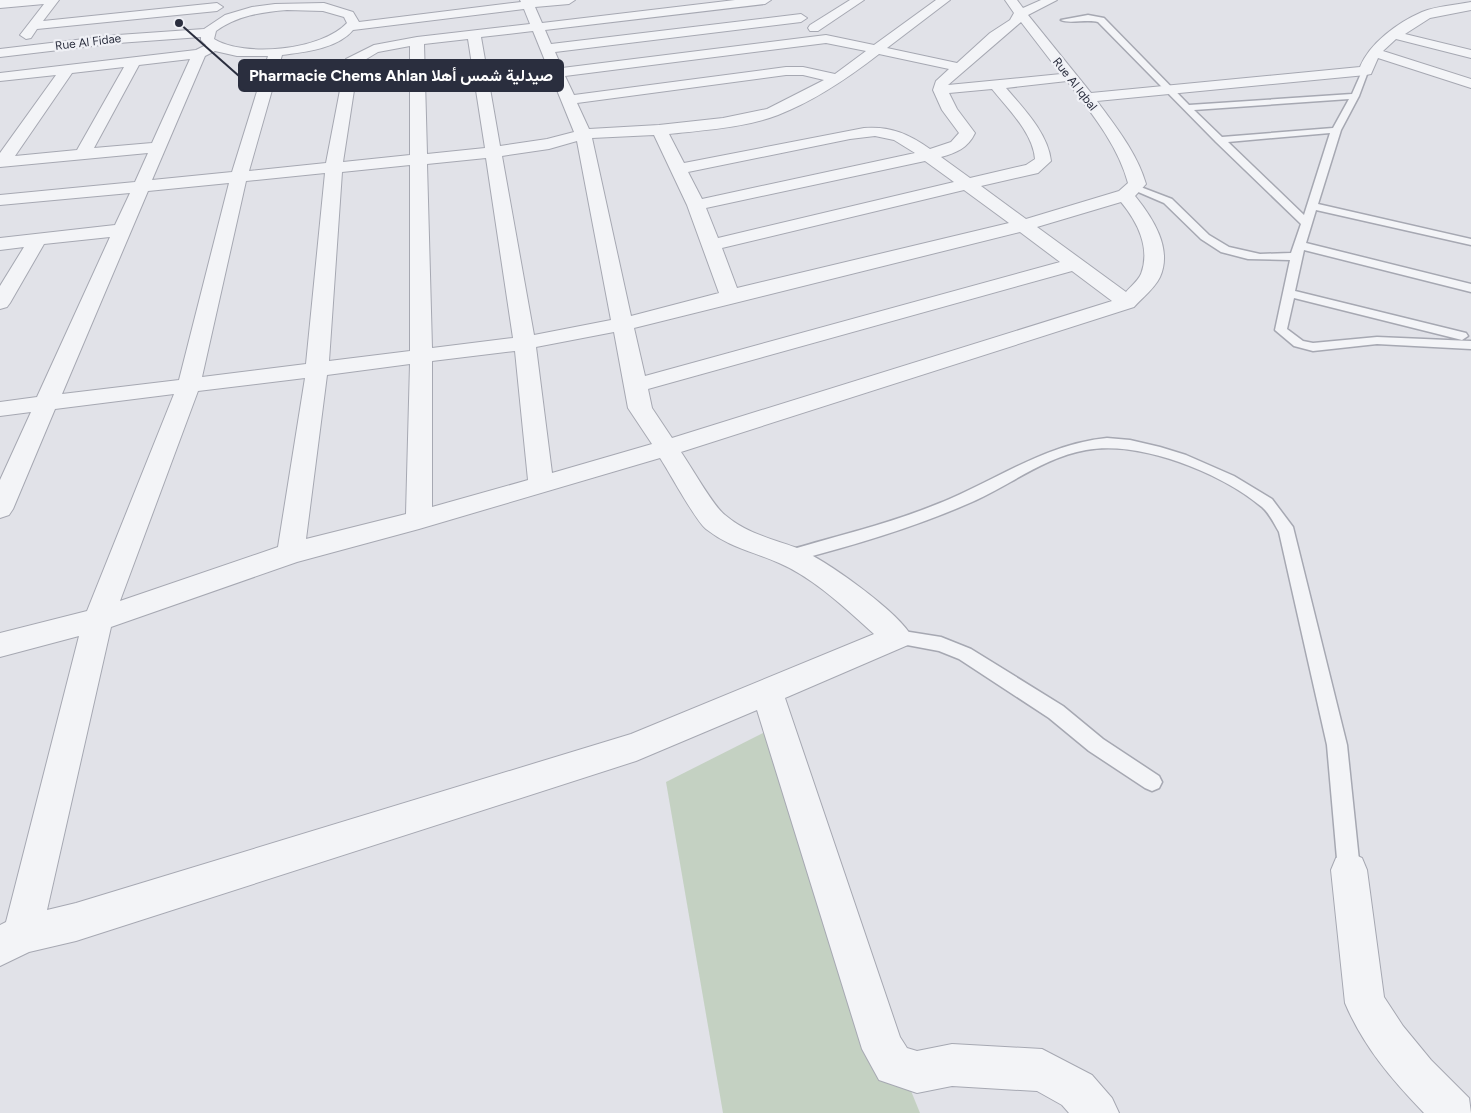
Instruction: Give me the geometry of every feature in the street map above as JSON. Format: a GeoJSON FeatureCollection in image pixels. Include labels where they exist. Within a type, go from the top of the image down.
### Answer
{"type":"FeatureCollection","features":[{"type":"Feature","properties":{"kind":"street"},"geometry":{"type":"LineString","coordinates":[[0,4],[48,0]]}},
{"type":"Feature","properties":{"kind":"street"},"geometry":{"type":"LineString","coordinates":[[0,70],[6,53],[32,26],[53,0]]}},
{"type":"Feature","properties":{"kind":"street"},"geometry":{"type":"LineString","coordinates":[[211,36],[239,52],[276,52],[316,45],[332,39],[352,23],[384,21],[527,2],[569,0]]}},
{"type":"Feature","properties":{"kind":"street"},"geometry":{"type":"LineString","coordinates":[[291,553],[316,369],[334,168],[348,66],[356,58],[374,49],[417,41],[765,0]]}},
{"type":"Feature","properties":{"kind":"street"},"geometry":{"type":"LineString","coordinates":[[814,28],[858,0]]}},
{"type":"Feature","properties":{"kind":"street"},"geometry":{"type":"LineString","coordinates":[[0,200],[140,188],[239,176],[495,152],[550,144],[583,134],[658,130],[754,117],[772,112],[837,79],[944,0]]}},
{"type":"Feature","properties":{"kind":"street","name":"Rue Al Iqbal"},"geometry":{"type":"LineString","coordinates":[[1011,0],[1119,144],[1131,185],[1152,242],[1153,262],[1150,277],[1127,303]]}},
{"type":"Feature","properties":{"kind":"street"},"geometry":{"type":"LineString","coordinates":[[696,205],[928,155],[958,145],[967,134],[940,90],[941,84],[957,67],[1015,22],[1020,14],[1051,0]]}},
{"type":"Feature","properties":{"kind":"street"},"geometry":{"type":"LineString","coordinates":[[11,940],[76,922],[636,747],[897,637],[856,601],[813,570],[790,556],[747,542],[714,521],[694,494],[667,448],[640,408],[583,134],[527,2]]}},
{"type":"Feature","properties":{"kind":"street"},"geometry":{"type":"LineString","coordinates":[[0,77],[135,60],[211,36],[250,12],[285,3],[334,9],[343,12],[352,23]]}},
{"type":"Feature","properties":{"kind":"street"},"geometry":{"type":"LineString","coordinates":[[0,509],[7,480],[46,403],[140,188],[211,36],[219,4],[32,26]]}},
{"type":"Feature","properties":{"kind":"street"},"geometry":{"type":"LineString","coordinates":[[787,6],[826,39]]}},
{"type":"Feature","properties":{"kind":"street"},"geometry":{"type":"LineString","coordinates":[[1086,98],[1366,71],[1374,52],[1426,15],[1471,6]]}},
{"type":"Feature","properties":{"kind":"street"},"geometry":{"type":"LineString","coordinates":[[547,49],[801,18]]}},
{"type":"Feature","properties":{"kind":"street"},"geometry":{"type":"LineString","coordinates":[[1415,23],[1430,27]]}},
{"type":"Feature","properties":{"kind":"street","name":"Rue Al Fidae"},"geometry":{"type":"LineString","coordinates":[[6,53],[68,44],[177,34],[211,36]]}},
{"type":"Feature","properties":{"kind":"street"},"geometry":{"type":"LineString","coordinates":[[474,35],[495,152],[525,343],[535,445],[541,484]]}},
{"type":"Feature","properties":{"kind":"street"},"geometry":{"type":"LineString","coordinates":[[1394,36],[1471,54]]}},
{"type":"Feature","properties":{"kind":"street"},"geometry":{"type":"LineString","coordinates":[[557,73],[826,39],[957,67]]}},
{"type":"Feature","properties":{"kind":"street"},"geometry":{"type":"LineString","coordinates":[[417,41],[420,354],[419,520]]}},
{"type":"Feature","properties":{"kind":"street"},"geometry":{"type":"LineString","coordinates":[[11,940],[98,620],[189,385],[239,176],[276,52]]}},
{"type":"Feature","properties":{"kind":"street"},"geometry":{"type":"LineString","coordinates":[[1374,52],[1471,84]]}},
{"type":"Feature","properties":{"kind":"street"},"geometry":{"type":"LineString","coordinates":[[685,57],[706,83]]}},
{"type":"Feature","properties":{"kind":"street"},"geometry":{"type":"LineString","coordinates":[[82,155],[135,60]]}},
{"type":"Feature","properties":{"kind":"street"},"geometry":{"type":"LineString","coordinates":[[1,162],[68,68]]}},
{"type":"Feature","properties":{"kind":"street"},"geometry":{"type":"LineString","coordinates":[[569,100],[786,71],[803,72],[837,79]]}},
{"type":"Feature","properties":{"kind":"street"},"geometry":{"type":"LineString","coordinates":[[940,90],[1070,77]]}},
{"type":"Feature","properties":{"kind":"street"},"geometry":{"type":"LineString","coordinates":[[711,245],[970,185],[1039,166],[1044,158],[1041,147],[1024,121],[994,84]]}},
{"type":"Feature","properties":{"kind":"street"},"geometry":{"type":"LineString","coordinates":[[658,130],[680,169],[696,205],[730,296]]}},
{"type":"Feature","properties":{"kind":"street"},"geometry":{"type":"LineString","coordinates":[[680,169],[876,130],[898,134],[970,185],[1021,226],[1127,303]]}},
{"type":"Feature","properties":{"kind":"street"},"geometry":{"type":"LineString","coordinates":[[1,162],[159,147]]}},
{"type":"Feature","properties":{"kind":"street"},"geometry":{"type":"LineString","coordinates":[[0,409],[420,354],[525,343],[624,324],[730,296],[1021,226],[1131,185]]}},
{"type":"Feature","properties":{"kind":"street"},"geometry":{"type":"LineString","coordinates":[[0,244],[122,230]]}},
{"type":"Feature","properties":{"kind":"street"},"geometry":{"type":"LineString","coordinates":[[0,303],[37,240]]}},
{"type":"Feature","properties":{"kind":"street"},"geometry":{"type":"LineString","coordinates":[[634,386],[1073,264]]}},
{"type":"Feature","properties":{"kind":"street"},"geometry":{"type":"LineString","coordinates":[[0,645],[98,620],[291,553],[419,520],[667,448],[1127,303]]}},
{"type":"Feature","properties":{"kind":"street"},"geometry":{"type":"LineString","coordinates":[[767,692],[883,1049],[894,1065],[917,1072],[952,1065],[1042,1070],[1077,1090],[1097,1113]]}},
{"type":"Feature","properties":{"kind":"street"},"geometry":{"type":"LineString","coordinates":[[1349,870],[1365,1003],[1388,1041],[1416,1075],[1454,1113]]}},
{"type":"Feature","properties":{"kind":"lane"},"geometry":{"type":"LineString","coordinates":[[1065,20],[1088,17],[1101,20],[1168,90],[1305,222]]}},
{"type":"Feature","properties":{"kind":"lane"},"geometry":{"type":"LineString","coordinates":[[1366,71],[1355,96],[1336,130],[1323,177],[1305,222],[1280,330],[1292,340],[1305,346],[1321,347],[1361,341],[1391,340],[1471,345]]}},
{"type":"Feature","properties":{"kind":"lane"},"geometry":{"type":"LineString","coordinates":[[1187,108],[1355,96]]}},
{"type":"Feature","properties":{"kind":"lane"},"geometry":{"type":"LineString","coordinates":[[1219,140],[1336,130]]}},
{"type":"Feature","properties":{"kind":"lane"},"geometry":{"type":"LineString","coordinates":[[1131,185],[1167,198],[1206,238],[1224,249],[1251,257],[1268,259],[1298,251],[1471,288]]}},
{"type":"Feature","properties":{"kind":"lane"},"geometry":{"type":"LineString","coordinates":[[1312,206],[1471,242]]}},
{"type":"Feature","properties":{"kind":"lane"},"geometry":{"type":"LineString","coordinates":[[1289,293],[1471,338]]}},
{"type":"Feature","properties":{"kind":"lane"},"geometry":{"type":"LineString","coordinates":[[790,556],[861,539],[922,517],[985,490],[1056,452],[1088,444],[1121,445],[1164,452],[1195,463],[1234,483],[1268,504],[1287,531],[1338,745],[1349,870]]}},
{"type":"Feature","properties":{"kind":"lane"},"geometry":{"type":"LineString","coordinates":[[897,637],[941,644],[965,654],[1056,712],[1096,745],[1152,782]]}},
{"type":"Feature","properties":{"kind":"green space"},"geometry":{"type":"Polygon","coordinates":[[[765,732],[920,1113],[723,1113],[666,782],[765,732]]]}},
{"type":"Feature","properties":{"kind":"place","name":"Pharmacie Chems Ahlan صيدلية شمس أهلا"},"geometry":{"type":"Point","coordinates":[179,23]}}]}
